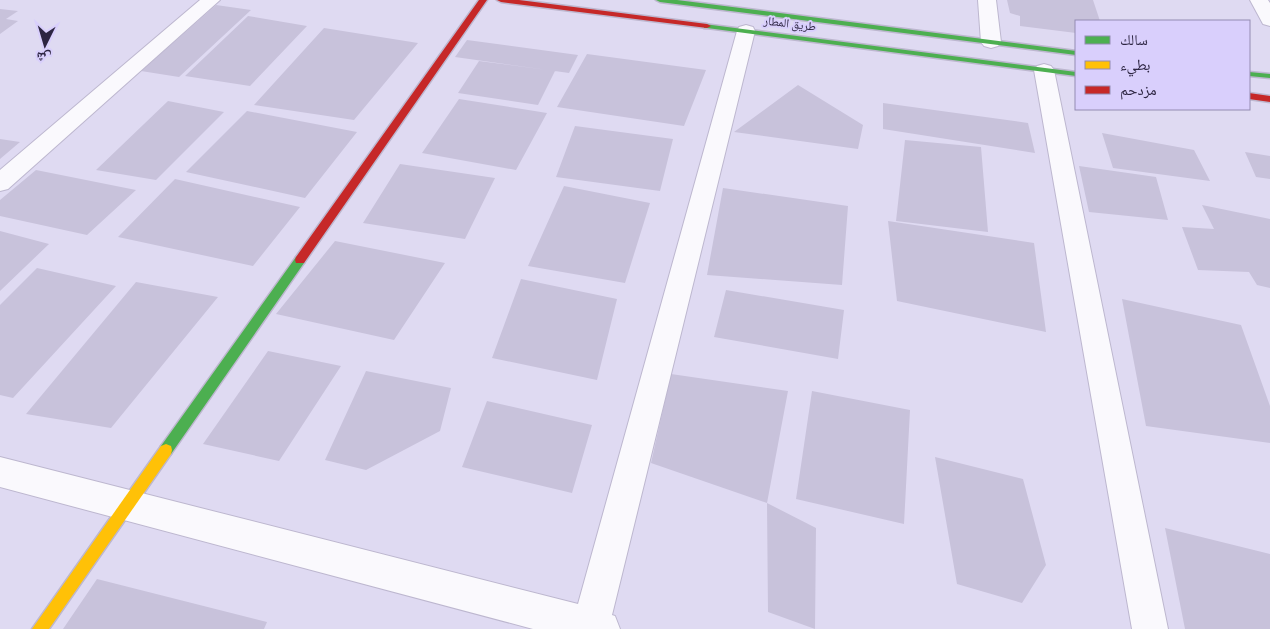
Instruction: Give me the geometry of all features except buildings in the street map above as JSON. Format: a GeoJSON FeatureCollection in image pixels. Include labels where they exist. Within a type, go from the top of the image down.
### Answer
{"type":"FeatureCollection","features":[{"type":"Feature","properties":{"kind":"main road"},"geometry":{"type":"LineString","coordinates":[[40,629],[483,0]]}},
{"type":"Feature","properties":{"kind":"main road","name":"طريق المطار"},"geometry":{"type":"LineString","coordinates":[[501,0],[1075,74]]}},
{"type":"Feature","properties":{"kind":"main road","name":"طريق المطار"},"geometry":{"type":"LineString","coordinates":[[671,1],[1075,52]]}},
{"type":"Feature","properties":{"kind":"main road"},"geometry":{"type":"LineString","coordinates":[[1250,74],[1270,76]]}},
{"type":"Feature","properties":{"kind":"main road"},"geometry":{"type":"LineString","coordinates":[[1250,96],[1270,99]]}},
{"type":"Feature","properties":{"kind":"street"},"geometry":{"type":"LineString","coordinates":[[0,183],[211,0]]}},
{"type":"Feature","properties":{"kind":"street"},"geometry":{"type":"LineString","coordinates":[[987,0],[991,42]]}},
{"type":"Feature","properties":{"kind":"street"},"geometry":{"type":"LineString","coordinates":[[1259,0],[1270,20]]}},
{"type":"Feature","properties":{"kind":"street"},"geometry":{"type":"LineString","coordinates":[[0,472],[594,628],[746,31]]}},
{"type":"Feature","properties":{"kind":"street"},"geometry":{"type":"LineString","coordinates":[[1044,70],[1150,629]]}},
{"type":"Feature","properties":{"kind":"traffic: fast"},"geometry":{"type":"LineString","coordinates":[[660,0],[1075,53]]}},
{"type":"Feature","properties":{"kind":"traffic: fast"},"geometry":{"type":"LineString","coordinates":[[707,26],[1075,74]]}},
{"type":"Feature","properties":{"kind":"traffic: fast"},"geometry":{"type":"LineString","coordinates":[[1250,74],[1270,76]]}},
{"type":"Feature","properties":{"kind":"traffic: fast"},"geometry":{"type":"LineString","coordinates":[[166,450],[300,260]]}},
{"type":"Feature","properties":{"kind":"traffic: slow"},"geometry":{"type":"LineString","coordinates":[[40,629],[166,450]]}},
{"type":"Feature","properties":{"kind":"traffic: jam"},"geometry":{"type":"LineString","coordinates":[[300,260],[483,0]]}},
{"type":"Feature","properties":{"kind":"traffic: jam"},"geometry":{"type":"LineString","coordinates":[[501,0],[707,26]]}},
{"type":"Feature","properties":{"kind":"traffic: jam"},"geometry":{"type":"LineString","coordinates":[[1250,96],[1270,99]]}}]}
